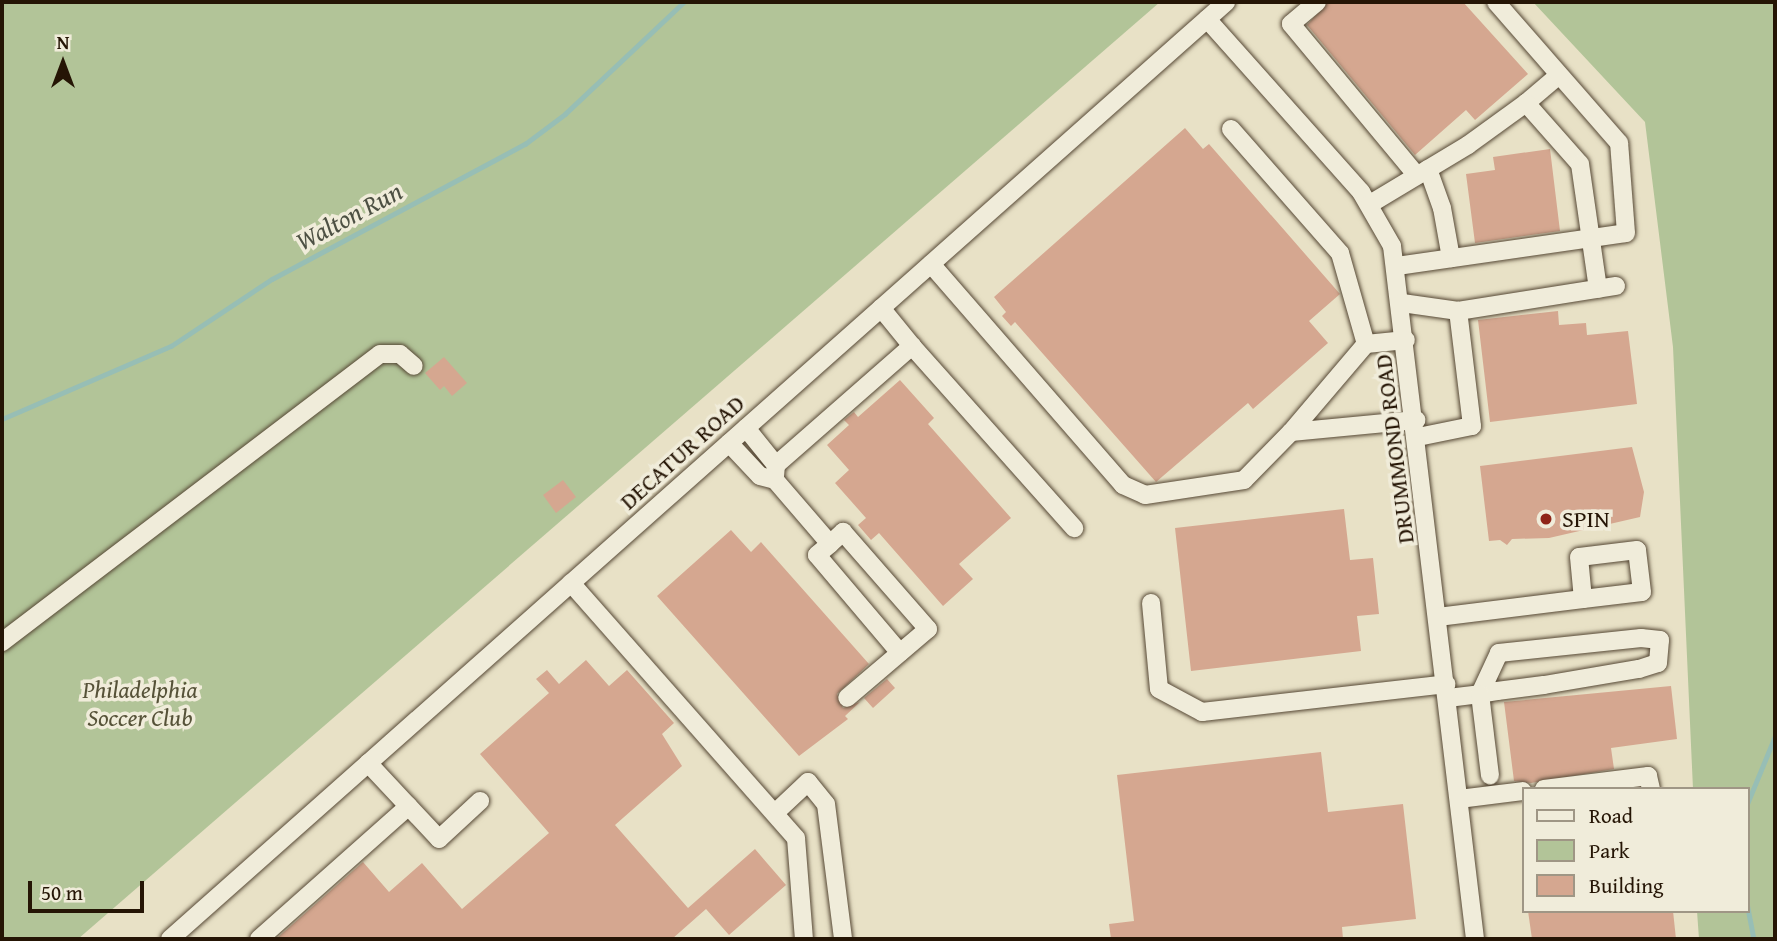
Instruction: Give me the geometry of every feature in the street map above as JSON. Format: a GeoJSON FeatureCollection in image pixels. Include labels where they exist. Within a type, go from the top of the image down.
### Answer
{"type":"FeatureCollection","features":[{"type":"Feature","properties":{"kind":"street","name":"DECATUR ROAD"},"geometry":{"type":"LineString","coordinates":[[170,939],[1226,2]]}},
{"type":"Feature","properties":{"kind":"street"},"geometry":{"type":"LineString","coordinates":[[1317,2],[1292,24],[1422,173],[1442,208],[1451,258]]}},
{"type":"Feature","properties":{"kind":"street"},"geometry":{"type":"LineString","coordinates":[[1397,265],[1626,233],[1619,143],[1496,2]]}},
{"type":"Feature","properties":{"kind":"street","name":"DRUMMOND ROAD"},"geometry":{"type":"LineString","coordinates":[[1207,19],[1370,204],[1380,218],[1397,265],[1475,939]]}},
{"type":"Feature","properties":{"kind":"street"},"geometry":{"type":"LineString","coordinates":[[1370,204],[1422,173],[1526,103],[1559,75]]}},
{"type":"Feature","properties":{"kind":"street"},"geometry":{"type":"LineString","coordinates":[[1526,103],[1580,164],[1598,289]]}},
{"type":"Feature","properties":{"kind":"street"},"geometry":{"type":"LineString","coordinates":[[1231,130],[1340,253],[1366,344]]}},
{"type":"Feature","properties":{"kind":"street"},"geometry":{"type":"LineString","coordinates":[[930,264],[1123,485],[1145,495],[1244,480],[1292,432],[1366,344],[1406,340]]}},
{"type":"Feature","properties":{"kind":"street"},"geometry":{"type":"LineString","coordinates":[[1402,303],[1458,311],[1616,286]]}},
{"type":"Feature","properties":{"kind":"street"},"geometry":{"type":"LineString","coordinates":[[881,308],[1074,528]]}},
{"type":"Feature","properties":{"kind":"street"},"geometry":{"type":"LineString","coordinates":[[1292,432],[1472,426],[1458,311]]}},
{"type":"Feature","properties":{"kind":"street"},"geometry":{"type":"LineString","coordinates":[[729,443],[760,476],[775,472],[912,346]]}},
{"type":"Feature","properties":{"kind":"street"},"geometry":{"type":"LineString","coordinates":[[2,642],[380,354],[401,354],[414,366]]}},
{"type":"Feature","properties":{"kind":"street"},"geometry":{"type":"LineString","coordinates":[[746,428],[775,472],[830,544]]}},
{"type":"Feature","properties":{"kind":"street"},"geometry":{"type":"LineString","coordinates":[[847,698],[900,653],[928,629],[843,532],[817,555],[900,653]]}},
{"type":"Feature","properties":{"kind":"street"},"geometry":{"type":"LineString","coordinates":[[571,583],[776,812],[796,838],[804,939]]}},
{"type":"Feature","properties":{"kind":"street"},"geometry":{"type":"LineString","coordinates":[[1438,617],[1583,599]]}},
{"type":"Feature","properties":{"kind":"street"},"geometry":{"type":"LineString","coordinates":[[1151,603],[1159,689],[1202,712],[1447,691],[1480,694],[1649,666],[1662,657],[1660,640],[1641,638],[1499,653],[1480,694],[1490,775]]}},
{"type":"Feature","properties":{"kind":"street"},"geometry":{"type":"LineString","coordinates":[[368,763],[439,839],[480,801]]}},
{"type":"Feature","properties":{"kind":"street"},"geometry":{"type":"LineString","coordinates":[[1557,787],[1648,776],[1651,787]]}},
{"type":"Feature","properties":{"kind":"street"},"geometry":{"type":"LineString","coordinates":[[776,812],[808,782],[826,804],[843,939]]}},
{"type":"Feature","properties":{"kind":"street"},"geometry":{"type":"LineString","coordinates":[[1459,799],[1522,791]]}},
{"type":"Feature","properties":{"kind":"street"},"geometry":{"type":"LineString","coordinates":[[259,939],[409,806]]}},
{"type":"Feature","properties":{"kind":"green space","name":"Philadelphia Soccer Club"},"geometry":{"type":"Polygon","coordinates":[[[2,2],[1160,2],[78,939],[2,939],[2,2]]]}},
{"type":"Feature","properties":{"kind":"green space"},"geometry":{"type":"Polygon","coordinates":[[[1533,2],[1775,2],[1775,939],[1699,939],[1697,913],[1749,913],[1749,787],[1693,787],[1673,347],[1645,122],[1533,2]]]}},
{"type":"Feature","properties":{"kind":"building"},"geometry":{"type":"Polygon","coordinates":[[[1328,2],[1463,2],[1528,74],[1475,120],[1466,110],[1415,155],[1307,25],[1328,2]]]}},
{"type":"Feature","properties":{"kind":"building"},"geometry":{"type":"Polygon","coordinates":[[[1185,128],[1203,149],[1209,144],[1340,294],[1309,321],[1328,343],[1253,409],[1248,403],[1156,482],[1015,322],[1011,326],[1002,316],[1006,312],[994,297],[1185,128]]]}},
{"type":"Feature","properties":{"kind":"building"},"geometry":{"type":"Polygon","coordinates":[[[1550,149],[1560,231],[1475,243],[1466,174],[1495,170],[1493,157],[1550,149]]]}},
{"type":"Feature","properties":{"kind":"building"},"geometry":{"type":"Polygon","coordinates":[[[1558,311],[1559,325],[1586,323],[1587,335],[1628,331],[1637,404],[1490,422],[1478,320],[1558,311]]]}},
{"type":"Feature","properties":{"kind":"building"},"geometry":{"type":"Polygon","coordinates":[[[444,357],[467,383],[452,396],[444,386],[440,390],[425,373],[444,357]]]}},
{"type":"Feature","properties":{"kind":"building"},"geometry":{"type":"Polygon","coordinates":[[[900,380],[934,418],[928,424],[1011,518],[959,564],[973,579],[943,606],[879,533],[871,540],[858,525],[866,518],[835,483],[849,470],[827,445],[849,425],[844,420],[854,412],[858,417],[900,380]]]}},
{"type":"Feature","properties":{"kind":"building"},"geometry":{"type":"Polygon","coordinates":[[[1632,447],[1644,492],[1640,517],[1549,538],[1512,539],[1507,545],[1500,540],[1489,541],[1480,466],[1632,447]]]}},
{"type":"Feature","properties":{"kind":"building"},"geometry":{"type":"Polygon","coordinates":[[[563,480],[576,497],[556,513],[543,495],[563,480]]]}},
{"type":"Feature","properties":{"kind":"building"},"geometry":{"type":"Polygon","coordinates":[[[1344,509],[1350,560],[1373,558],[1379,614],[1357,616],[1361,651],[1191,671],[1175,528],[1344,509]]]}},
{"type":"Feature","properties":{"kind":"building"},"geometry":{"type":"Polygon","coordinates":[[[731,530],[751,552],[761,542],[869,664],[837,694],[843,708],[860,702],[845,716],[848,719],[799,756],[657,596],[731,530]]]}},
{"type":"Feature","properties":{"kind":"building"},"geometry":{"type":"Polygon","coordinates":[[[586,660],[609,686],[627,670],[674,723],[662,734],[682,766],[615,825],[688,908],[755,849],[786,885],[729,935],[706,909],[672,939],[276,939],[363,862],[389,892],[422,863],[462,909],[549,833],[480,754],[549,693],[536,679],[547,670],[559,684],[586,660]]]}},
{"type":"Feature","properties":{"kind":"building"},"geometry":{"type":"Polygon","coordinates":[[[887,679],[895,688],[873,708],[864,698],[887,679]]]}},
{"type":"Feature","properties":{"kind":"building"},"geometry":{"type":"Polygon","coordinates":[[[1671,686],[1677,739],[1611,748],[1614,769],[1531,783],[1514,781],[1504,702],[1671,686]]]}},
{"type":"Feature","properties":{"kind":"building"},"geometry":{"type":"Polygon","coordinates":[[[1321,752],[1328,812],[1403,804],[1416,919],[1342,927],[1343,939],[1111,939],[1109,924],[1134,921],[1117,775],[1321,752]]]}},
{"type":"Feature","properties":{"kind":"building"},"geometry":{"type":"Polygon","coordinates":[[[1528,913],[1673,913],[1676,939],[1532,939],[1528,913]]]}},
{"type":"Feature","properties":{"kind":"waterway","name":"Walton Run"},"geometry":{"type":"LineString","coordinates":[[2,419],[171,346],[272,279],[525,144],[565,114],[684,2]]}},
{"type":"Feature","properties":{"kind":"waterway","name":"Walton Run"},"geometry":{"type":"LineString","coordinates":[[1749,799],[1775,736]]}},
{"type":"Feature","properties":{"kind":"waterway","name":"Walton Run"},"geometry":{"type":"LineString","coordinates":[[1749,913],[1754,939]]}},
{"type":"Feature","properties":{"kind":"place","name":"SPIN"},"geometry":{"type":"Point","coordinates":[1546,519]}}]}
